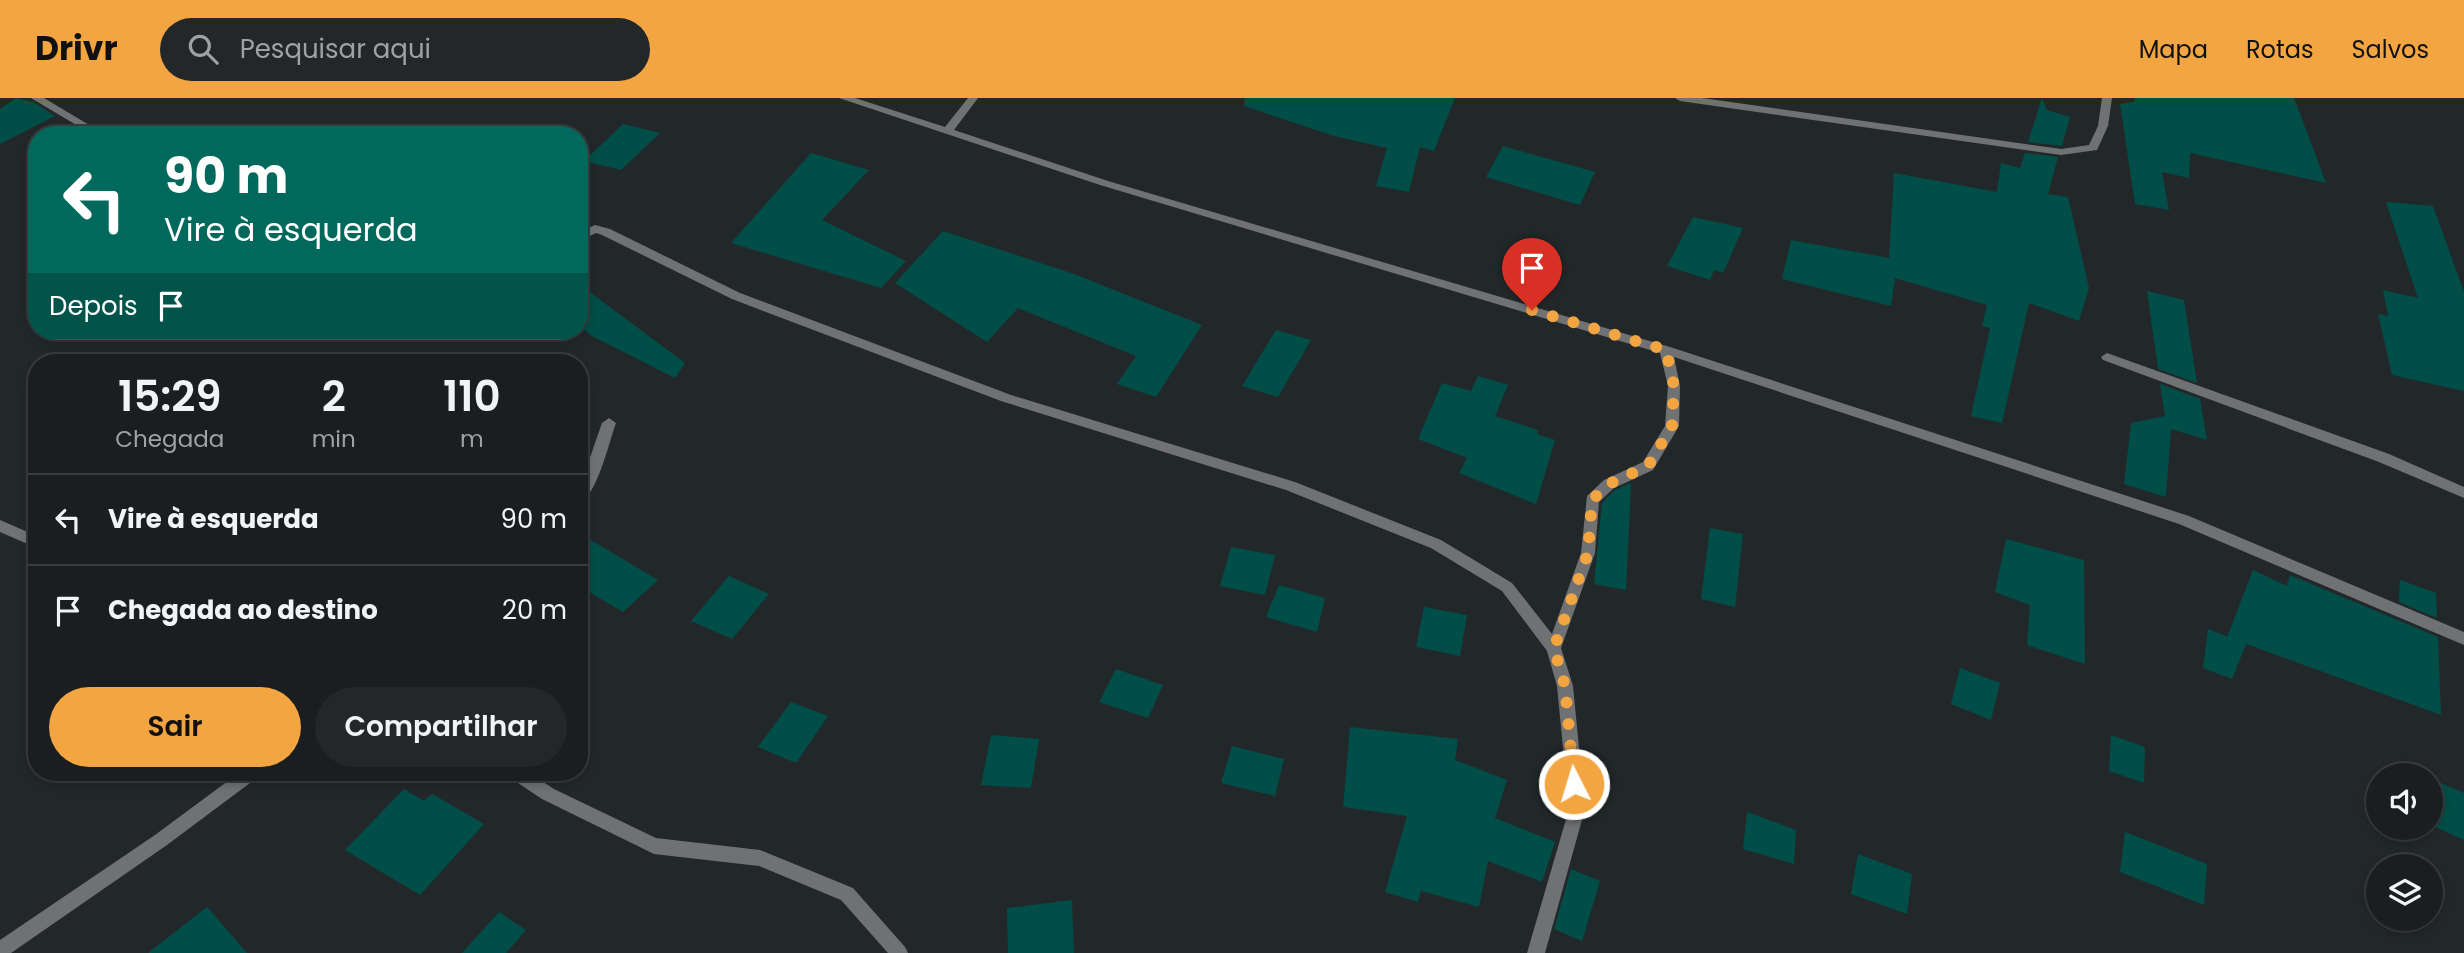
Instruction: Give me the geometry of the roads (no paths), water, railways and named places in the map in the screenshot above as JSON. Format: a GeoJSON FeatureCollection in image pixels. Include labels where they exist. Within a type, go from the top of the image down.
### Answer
{"type":"FeatureCollection","features":[{"type":"Feature","properties":{"kind":"street"},"geometry":{"type":"LineString","coordinates":[[36,98],[85,126]]}},
{"type":"Feature","properties":{"kind":"street"},"geometry":{"type":"LineString","coordinates":[[844,98],[1104,183],[1666,350],[2184,520],[2464,639]]}},
{"type":"Feature","properties":{"kind":"street"},"geometry":{"type":"LineString","coordinates":[[947,132],[973,98]]}},
{"type":"Feature","properties":{"kind":"street"},"geometry":{"type":"LineString","coordinates":[[1680,98],[2062,152],[2093,148],[2103,126],[2107,98]]}},
{"type":"Feature","properties":{"kind":"street"},"geometry":{"type":"LineString","coordinates":[[588,232],[595,229],[606,232],[736,296],[1006,398],[1290,486],[1436,544],[1507,587],[1554,648],[1565,686],[1577,808],[1536,953]]}},
{"type":"Feature","properties":{"kind":"street"},"geometry":{"type":"LineString","coordinates":[[1554,648],[1588,553],[1592,500],[1609,484],[1648,466],[1672,426],[1674,386],[1666,350]]}},
{"type":"Feature","properties":{"kind":"street"},"geometry":{"type":"LineString","coordinates":[[2107,356],[2384,458],[2464,493]]}},
{"type":"Feature","properties":{"kind":"street"},"geometry":{"type":"LineString","coordinates":[[588,484],[609,424]]}},
{"type":"Feature","properties":{"kind":"street"},"geometry":{"type":"LineString","coordinates":[[0,526],[28,538]]}},
{"type":"Feature","properties":{"kind":"street"},"geometry":{"type":"LineString","coordinates":[[0,950],[161,840],[240,781]]}},
{"type":"Feature","properties":{"kind":"street"},"geometry":{"type":"LineString","coordinates":[[529,781],[548,794],[654,846],[760,858],[847,894],[899,953]]}}]}
